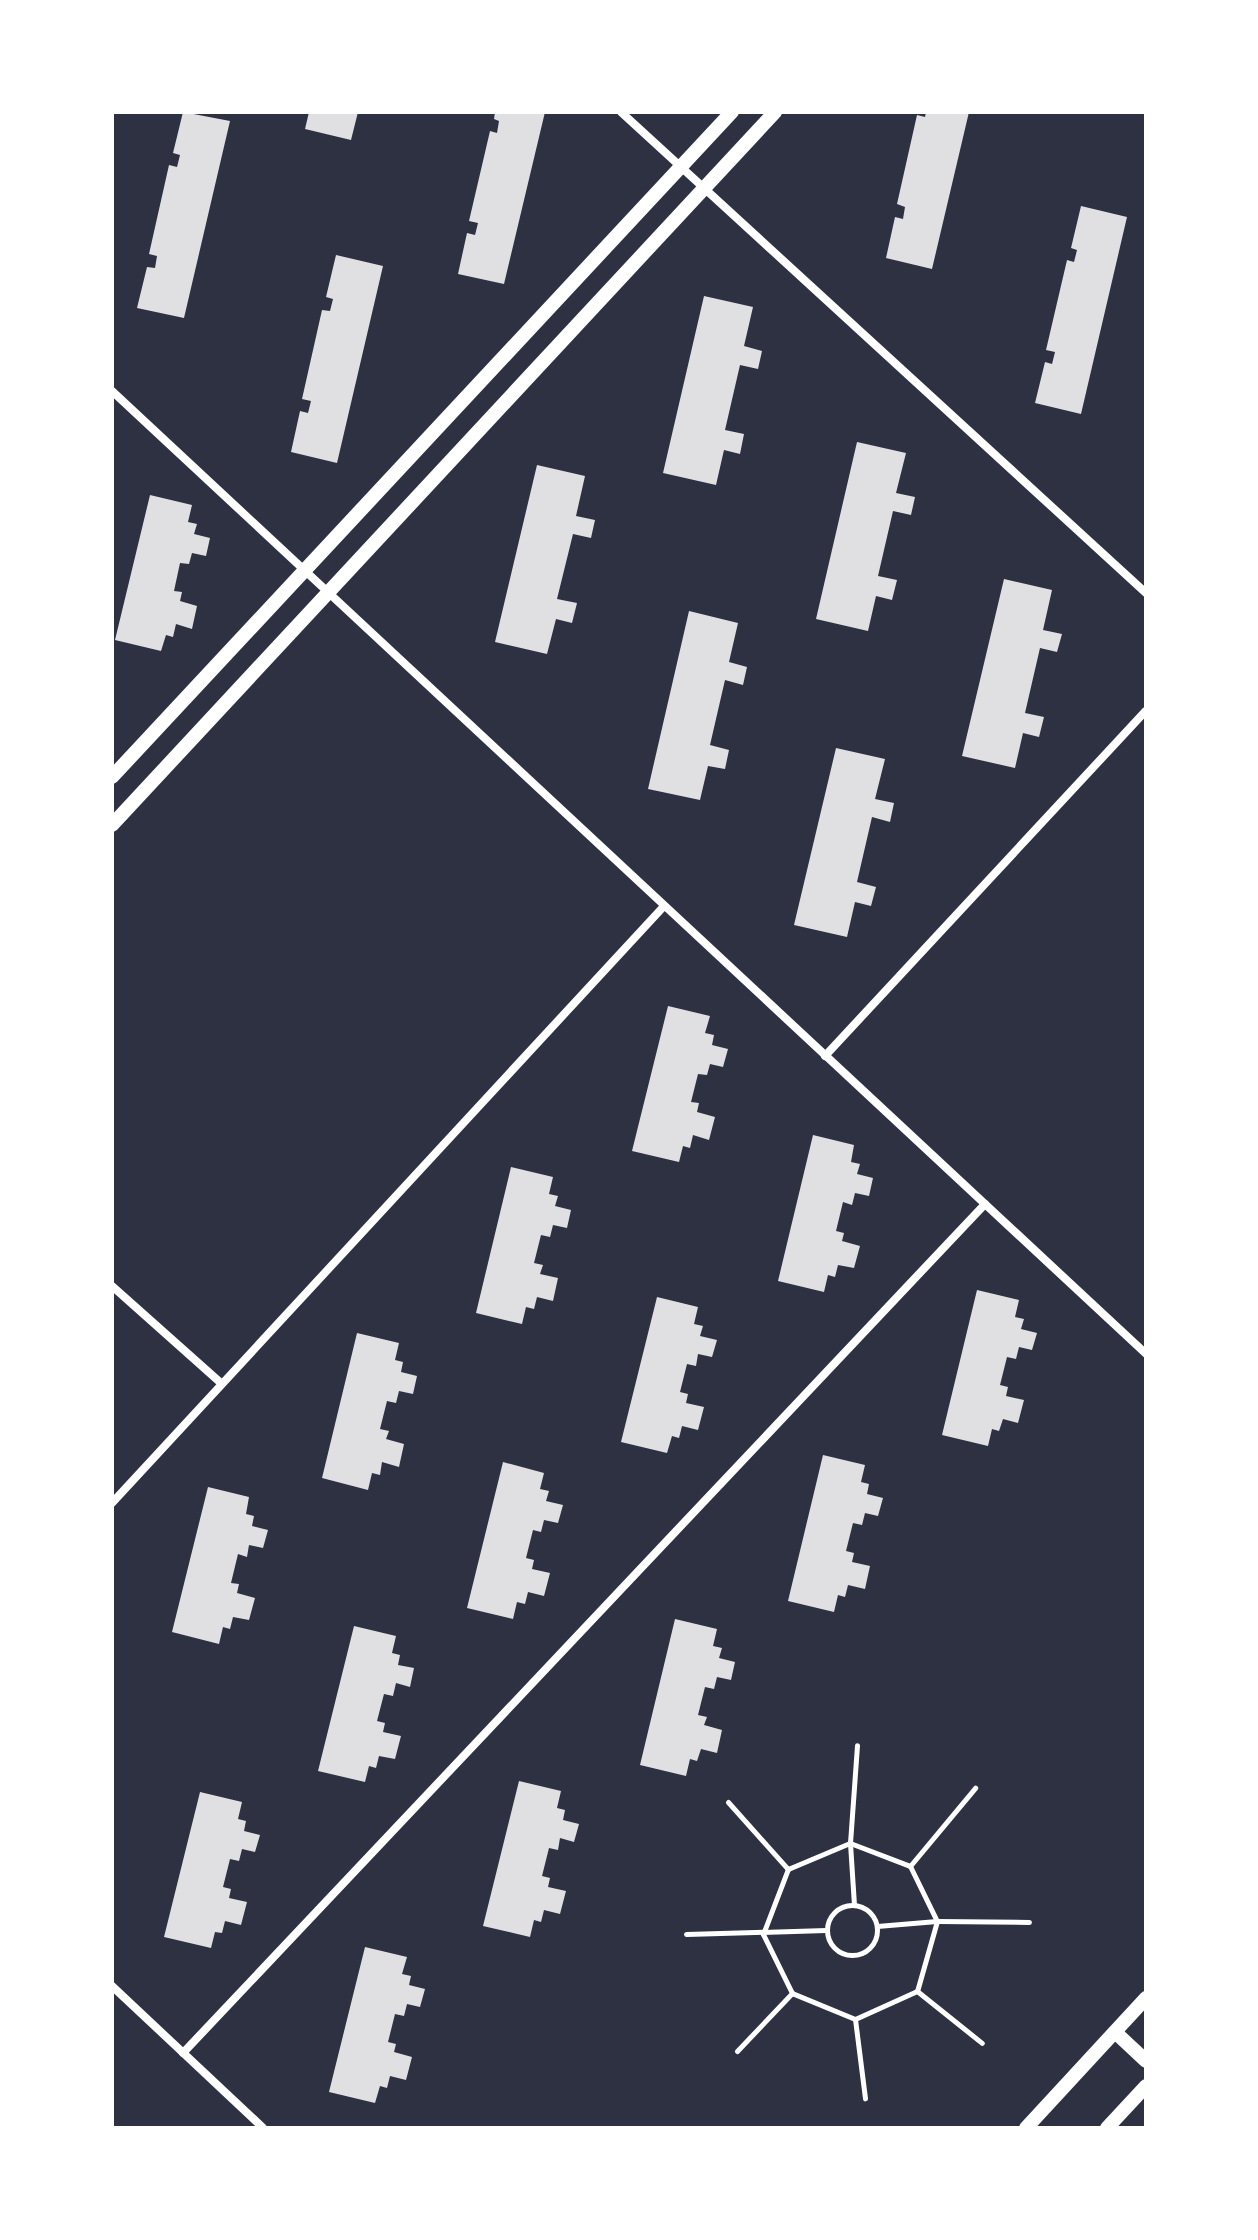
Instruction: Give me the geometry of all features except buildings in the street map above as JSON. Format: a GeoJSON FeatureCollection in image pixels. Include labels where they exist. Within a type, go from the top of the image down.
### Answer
{"type":"FeatureCollection","features":[{"type":"Feature","properties":{"kind":"street"},"geometry":{"type":"LineString","coordinates":[[621,112],[1146,593]]}},
{"type":"Feature","properties":{"kind":"street"},"geometry":{"type":"LineString","coordinates":[[112,777],[732,112]]}},
{"type":"Feature","properties":{"kind":"street"},"geometry":{"type":"LineString","coordinates":[[112,825],[775,112]]}},
{"type":"Feature","properties":{"kind":"street"},"geometry":{"type":"LineString","coordinates":[[112,391],[1146,1354]]}},
{"type":"Feature","properties":{"kind":"street"},"geometry":{"type":"LineString","coordinates":[[825,1056],[1146,711]]}},
{"type":"Feature","properties":{"kind":"street"},"geometry":{"type":"LineString","coordinates":[[112,1503],[664,906]]}},
{"type":"Feature","properties":{"kind":"street"},"geometry":{"type":"LineString","coordinates":[[183,2053],[985,1204]]}},
{"type":"Feature","properties":{"kind":"street"},"geometry":{"type":"LineString","coordinates":[[112,1286],[222,1384]]}},
{"type":"Feature","properties":{"kind":"street"},"geometry":{"type":"LineString","coordinates":[[112,1986],[263,2128]]}},
{"type":"Feature","properties":{"kind":"street"},"geometry":{"type":"LineString","coordinates":[[1026,2128],[1146,1998]]}},
{"type":"Feature","properties":{"kind":"street"},"geometry":{"type":"LineString","coordinates":[[1115,2032],[1146,2061]]}},
{"type":"Feature","properties":{"kind":"street"},"geometry":{"type":"LineString","coordinates":[[1107,2128],[1146,2086]]}},
{"type":"Feature","properties":{"kind":"path"},"geometry":{"type":"LineString","coordinates":[[854,1905],[850,1843],[857,1745]]}},
{"type":"Feature","properties":{"kind":"path"},"geometry":{"type":"LineString","coordinates":[[910,1866],[975,1788]]}},
{"type":"Feature","properties":{"kind":"path"},"geometry":{"type":"LineString","coordinates":[[728,1802],[788,1869]]}},
{"type":"Feature","properties":{"kind":"path"},"geometry":{"type":"LineString","coordinates":[[850,1843],[910,1866],[937,1921],[917,1991],[855,2019],[792,1993],[763,1934],[788,1869],[850,1843]]}},
{"type":"Feature","properties":{"kind":"path"},"geometry":{"type":"LineString","coordinates":[[854,1905],[869,1911],[877,1926],[874,1943],[853,1955],[831,1945],[826,1930],[837,1909],[854,1905]]}},
{"type":"Feature","properties":{"kind":"path"},"geometry":{"type":"LineString","coordinates":[[877,1926],[937,1921],[1029,1922]]}},
{"type":"Feature","properties":{"kind":"path"},"geometry":{"type":"LineString","coordinates":[[686,1934],[826,1930]]}},
{"type":"Feature","properties":{"kind":"path"},"geometry":{"type":"LineString","coordinates":[[917,1991],[982,2043]]}},
{"type":"Feature","properties":{"kind":"path"},"geometry":{"type":"LineString","coordinates":[[737,2051],[792,1993]]}},
{"type":"Feature","properties":{"kind":"path"},"geometry":{"type":"LineString","coordinates":[[855,2019],[865,2098]]}}]}
